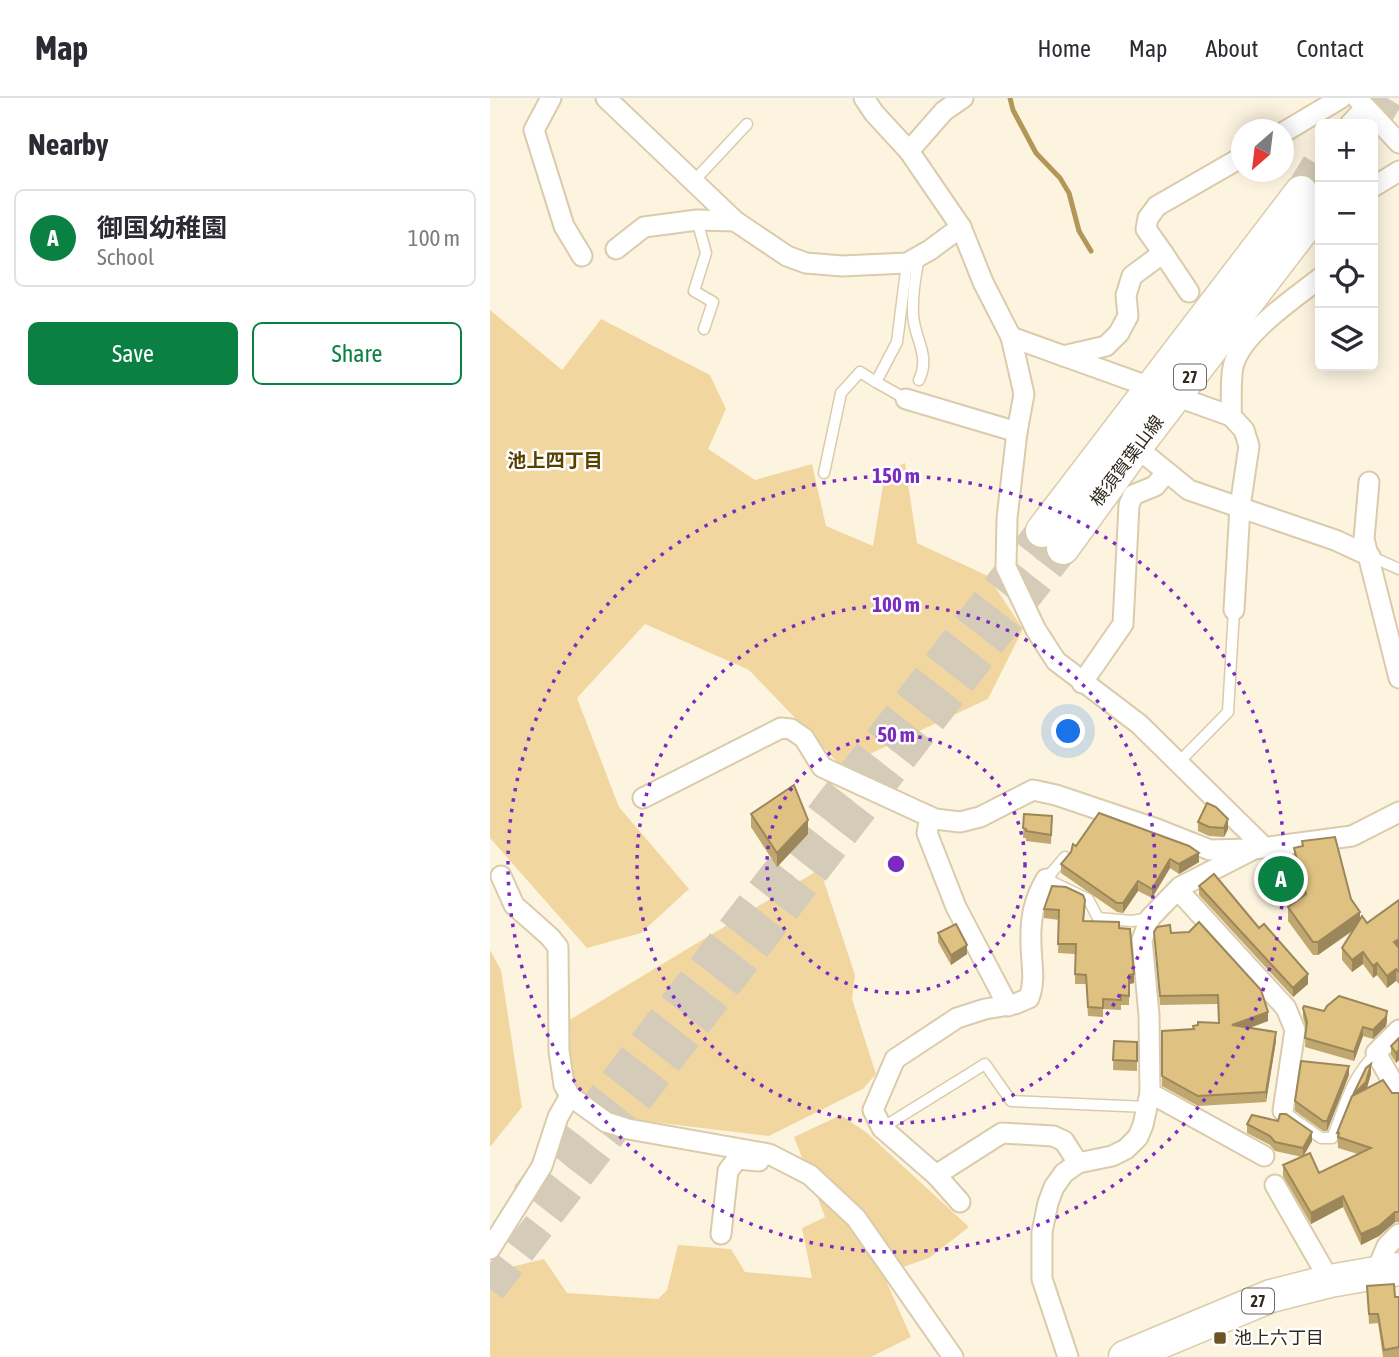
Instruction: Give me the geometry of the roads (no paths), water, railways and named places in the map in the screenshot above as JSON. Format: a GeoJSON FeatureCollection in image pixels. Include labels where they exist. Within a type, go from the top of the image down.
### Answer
{"type":"FeatureCollection","features":[{"type":"Feature","properties":{"kind":"main road","name":"横須賀葉山線"},"geometry":{"type":"LineString","coordinates":[[1163,393],[1136,447],[1052,540],[1163,393],[1310,200]]}},
{"type":"Feature","properties":{"kind":"main road","name":"27"},"geometry":{"type":"LineString","coordinates":[[1125,1357],[1271,1296],[1387,1270]]}},
{"type":"Feature","properties":{"kind":"street"},"geometry":{"type":"LineString","coordinates":[[551,98],[534,130],[564,226],[582,256]]}},
{"type":"Feature","properties":{"kind":"street"},"geometry":{"type":"LineString","coordinates":[[606,98],[735,222],[788,256],[806,263],[842,266],[913,260],[961,227]]}},
{"type":"Feature","properties":{"kind":"street"},"geometry":{"type":"LineString","coordinates":[[864,98],[909,151],[961,227],[983,282],[1010,337],[1024,394],[1007,518],[1006,567],[1036,631],[1056,661],[1139,724],[1179,762],[1259,848]]}},
{"type":"Feature","properties":{"kind":"street"},"geometry":{"type":"LineString","coordinates":[[909,151],[944,111],[963,98]]}},
{"type":"Feature","properties":{"kind":"street"},"geometry":{"type":"LineString","coordinates":[[1294,126],[1341,98]]}},
{"type":"Feature","properties":{"kind":"street"},"geometry":{"type":"LineString","coordinates":[[1353,119],[1361,103],[1399,143]]}},
{"type":"Feature","properties":{"kind":"street"},"geometry":{"type":"LineString","coordinates":[[1189,292],[1146,229],[1148,218],[1157,206],[1231,163]]}},
{"type":"Feature","properties":{"kind":"street"},"geometry":{"type":"LineString","coordinates":[[1378,184],[1399,171]]}},
{"type":"Feature","properties":{"kind":"street"},"geometry":{"type":"LineString","coordinates":[[616,249],[644,227],[697,220],[735,222]]}},
{"type":"Feature","properties":{"kind":"street"},"geometry":{"type":"LineString","coordinates":[[1063,356],[1106,346],[1119,333],[1128,316],[1126,295],[1132,276],[1163,254]]}},
{"type":"Feature","properties":{"kind":"street"},"geometry":{"type":"LineString","coordinates":[[1231,416],[1233,366],[1244,347],[1259,328],[1315,282]]}},
{"type":"Feature","properties":{"kind":"street"},"geometry":{"type":"LineString","coordinates":[[1010,337],[1231,416],[1244,430],[1249,446],[1240,507],[1234,610]]}},
{"type":"Feature","properties":{"kind":"street"},"geometry":{"type":"LineString","coordinates":[[906,399],[1017,432]]}},
{"type":"Feature","properties":{"kind":"street"},"geometry":{"type":"LineString","coordinates":[[1136,447],[1189,490],[1335,540],[1370,556]]}},
{"type":"Feature","properties":{"kind":"street"},"geometry":{"type":"LineString","coordinates":[[1082,682],[1123,624],[1129,505],[1133,495],[1155,486],[1166,473]]}},
{"type":"Feature","properties":{"kind":"street"},"geometry":{"type":"LineString","coordinates":[[1369,482],[1364,539],[1399,678]]}},
{"type":"Feature","properties":{"kind":"street"},"geometry":{"type":"LineString","coordinates":[[643,797],[781,729],[791,730],[804,738],[822,767],[930,817],[960,822],[980,817],[1033,790],[1056,794],[1210,850],[1259,848],[1352,836],[1399,812]]}},
{"type":"Feature","properties":{"kind":"street"},"geometry":{"type":"LineString","coordinates":[[930,817],[927,833],[956,907],[1008,1006]]}},
{"type":"Feature","properties":{"kind":"street"},"geometry":{"type":"LineString","coordinates":[[1068,1357],[1042,1279],[1041,1251],[1048,1203],[1054,1187],[1064,1174],[1078,1163],[1112,1156],[1126,1149],[1138,1137],[1149,1100],[1149,1015],[1142,940],[1150,918],[1178,890],[1259,848]]}},
{"type":"Feature","properties":{"kind":"street"},"geometry":{"type":"LineString","coordinates":[[501,876],[514,905],[558,947],[559,1051],[564,1085],[570,1096],[606,1122],[628,1129],[769,1154],[810,1175],[856,1218],[953,1357]]}},
{"type":"Feature","properties":{"kind":"street"},"geometry":{"type":"LineString","coordinates":[[960,1202],[936,1175],[881,1128],[873,1111],[895,1059],[957,1018],[1029,998],[1033,986],[1030,940],[1035,898],[1046,879]]}},
{"type":"Feature","properties":{"kind":"street"},"geometry":{"type":"LineString","coordinates":[[1178,890],[1286,1008],[1295,1030],[1283,1111]]}},
{"type":"Feature","properties":{"kind":"street"},"geometry":{"type":"LineString","coordinates":[[1399,1030],[1377,1053],[1399,1093]]}},
{"type":"Feature","properties":{"kind":"street"},"geometry":{"type":"LineString","coordinates":[[490,1249],[542,1166],[558,1117],[570,1096]]}},
{"type":"Feature","properties":{"kind":"street"},"geometry":{"type":"LineString","coordinates":[[1149,1100],[1264,1156]]}},
{"type":"Feature","properties":{"kind":"street"},"geometry":{"type":"LineString","coordinates":[[936,1175],[1002,1133],[1053,1136],[1064,1141],[1078,1163]]}},
{"type":"Feature","properties":{"kind":"street"},"geometry":{"type":"LineString","coordinates":[[721,1234],[728,1171],[737,1159],[766,1161],[769,1154]]}},
{"type":"Feature","properties":{"kind":"street"},"geometry":{"type":"LineString","coordinates":[[1275,1185],[1330,1281]]}},
{"type":"Feature","properties":{"kind":"street"},"geometry":{"type":"LineString","coordinates":[[1387,1270],[1387,1246],[1399,1234]]}},
{"type":"Feature","properties":{"kind":"lane"},"geometry":{"type":"LineString","coordinates":[[693,182],[747,124]]}},
{"type":"Feature","properties":{"kind":"lane"},"geometry":{"type":"LineString","coordinates":[[697,220],[706,253],[694,290],[713,302],[704,329]]}},
{"type":"Feature","properties":{"kind":"lane"},"geometry":{"type":"LineString","coordinates":[[913,260],[913,318],[924,359],[924,369],[919,380]]}},
{"type":"Feature","properties":{"kind":"lane"},"geometry":{"type":"LineString","coordinates":[[876,382],[897,342],[913,260]]}},
{"type":"Feature","properties":{"kind":"lane"},"geometry":{"type":"LineString","coordinates":[[824,473],[841,393],[860,372],[906,399]]}},
{"type":"Feature","properties":{"kind":"lane"},"geometry":{"type":"LineString","coordinates":[[1370,556],[1399,569]]}},
{"type":"Feature","properties":{"kind":"lane"},"geometry":{"type":"LineString","coordinates":[[1179,762],[1228,712],[1234,610]]}},
{"type":"Feature","properties":{"kind":"lane"},"geometry":{"type":"LineString","coordinates":[[1065,857],[1046,879],[1087,899],[1098,918],[1132,921],[1150,918]]}},
{"type":"Feature","properties":{"kind":"lane"},"geometry":{"type":"LineString","coordinates":[[1283,1111],[1321,1138],[1332,1138],[1353,1080],[1377,1053]]}},
{"type":"Feature","properties":{"kind":"lane"},"geometry":{"type":"LineString","coordinates":[[881,1128],[985,1064],[1011,1101],[1149,1100]]}},
{"type":"Feature","properties":{"kind":"waterway"},"geometry":{"type":"LineString","coordinates":[[1010,98],[1013,110],[1036,153],[1060,178],[1069,193],[1079,231],[1091,251]]}},
{"type":"Feature","properties":{"kind":"tunnel"},"geometry":{"type":"LineString","coordinates":[[1375,119],[1387,98]]}},
{"type":"Feature","properties":{"kind":"tunnel"},"geometry":{"type":"LineString","coordinates":[[1301,192],[1315,169]]}},
{"type":"Feature","properties":{"kind":"tunnel"},"geometry":{"type":"LineString","coordinates":[[527,1196],[1042,531]]}},
{"type":"Feature","properties":{"kind":"tunnel"},"geometry":{"type":"LineString","coordinates":[[490,1289],[1063,548]]}},
{"type":"Feature","properties":{"kind":"place","name":"御国幼稚園"},"geometry":{"type":"Point","coordinates":[1281,879]}},
{"type":"Feature","properties":{"kind":"place","name":"池上六丁目"},"geometry":{"type":"Point","coordinates":[1220,1338]}},
{"type":"Feature","properties":{"kind":"district","name":"池上四丁目"},"geometry":{"type":"Point","coordinates":[555,460]}}]}
